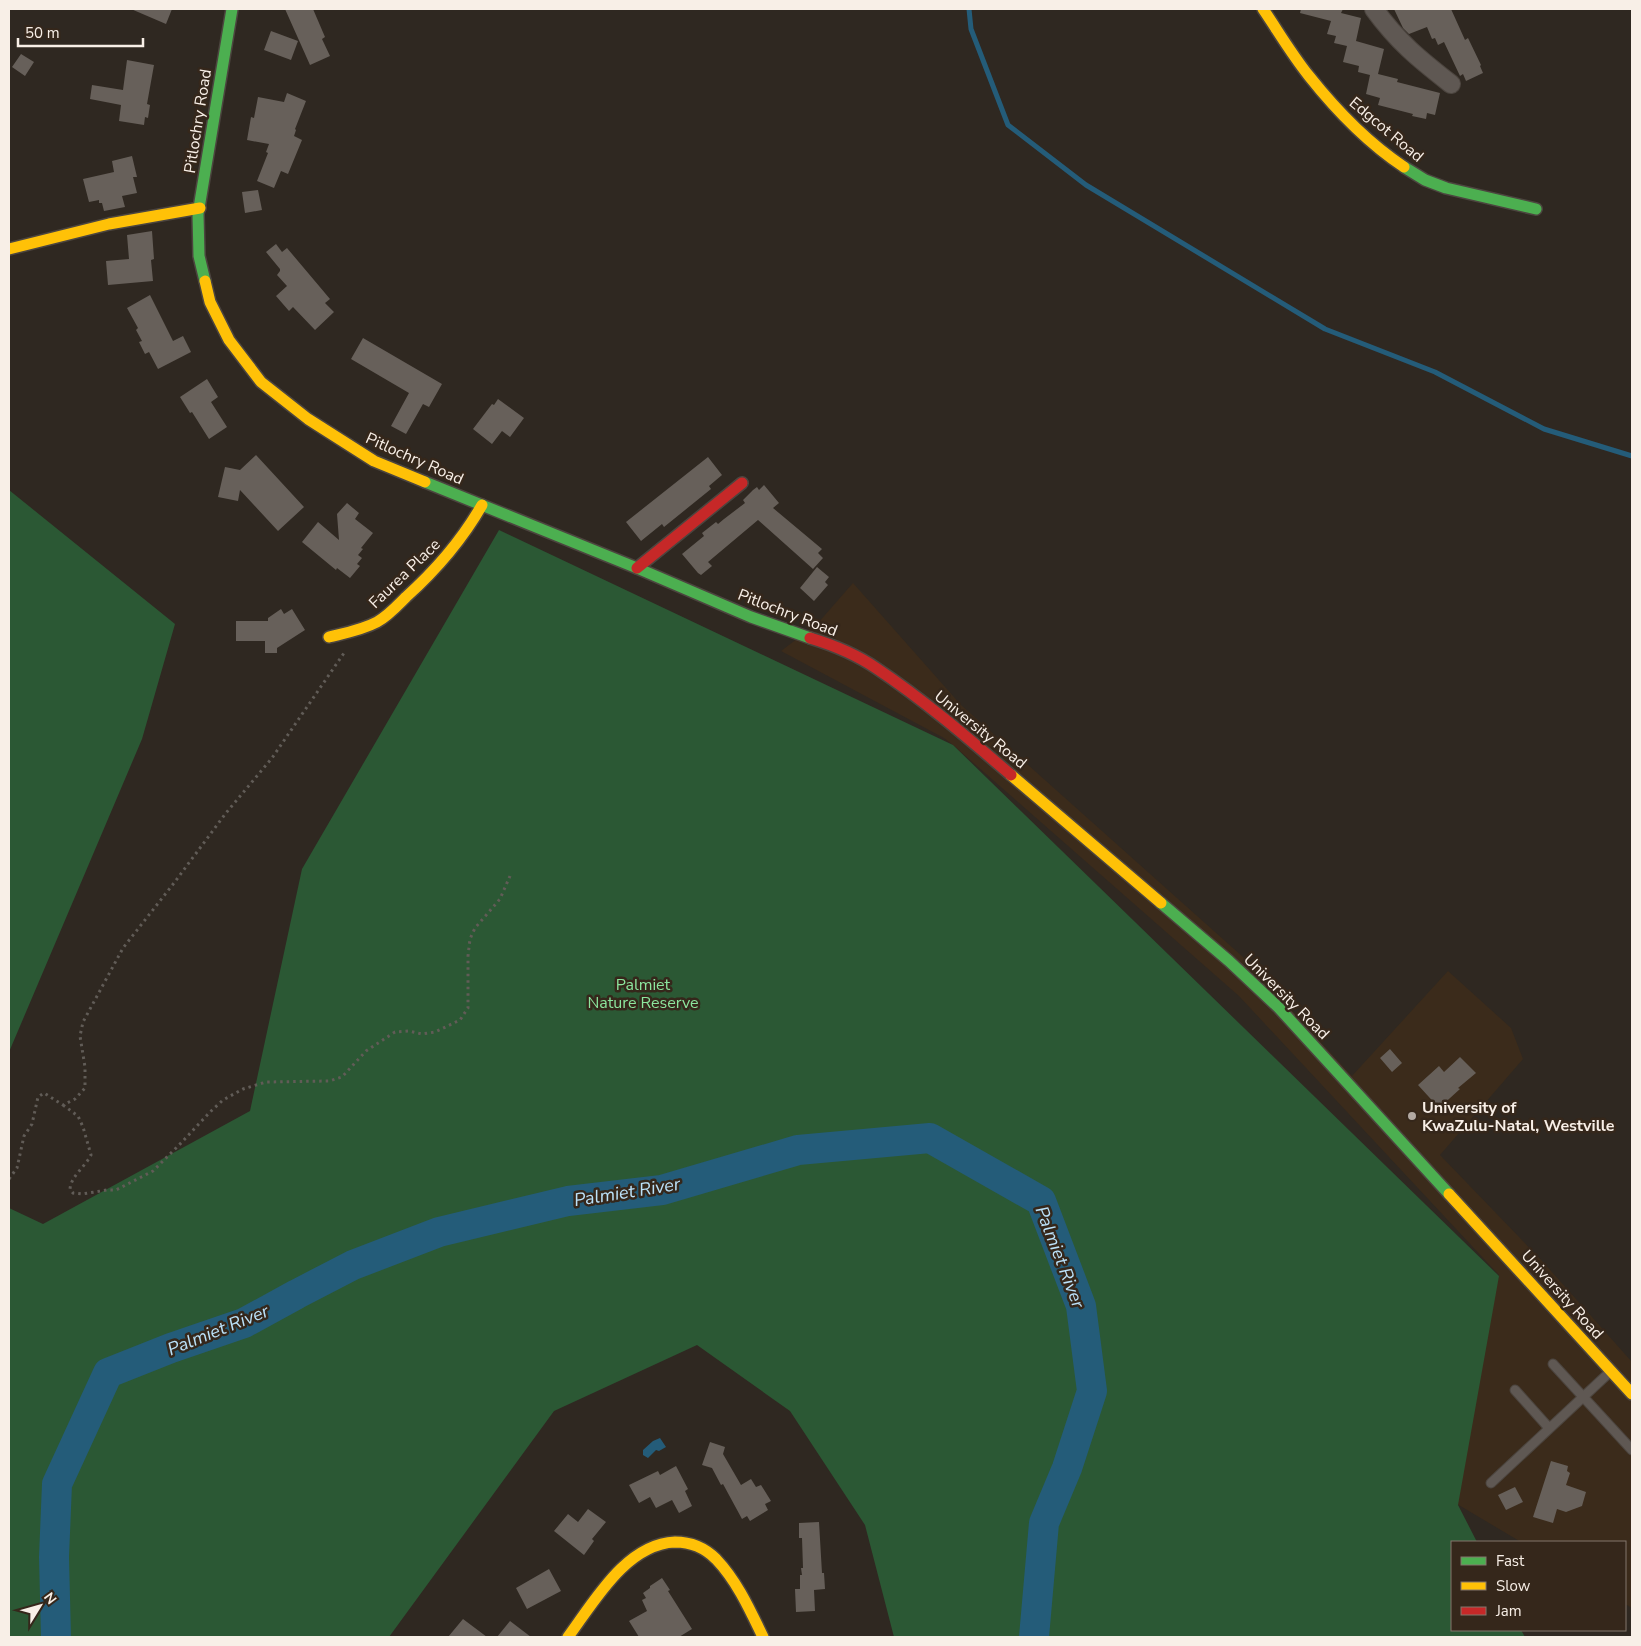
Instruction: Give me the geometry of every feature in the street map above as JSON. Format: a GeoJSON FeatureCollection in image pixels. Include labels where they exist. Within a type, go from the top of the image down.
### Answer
{"type":"FeatureCollection","features":[{"type":"Feature","properties":{"kind":"street","name":"Pitlochry Road"},"geometry":{"type":"LineString","coordinates":[[232,9],[200,208],[199,256],[210,302],[229,340],[261,382],[308,419],[374,460],[751,617],[832,646],[875,666]]}},
{"type":"Feature","properties":{"kind":"street","name":"Edgcot Road"},"geometry":{"type":"LineString","coordinates":[[1263,9],[1308,75],[1329,100],[1354,126],[1399,163],[1425,180],[1446,188],[1536,208]]}},
{"type":"Feature","properties":{"kind":"street"},"geometry":{"type":"LineString","coordinates":[[1374,9],[1402,44],[1451,84]]}},
{"type":"Feature","properties":{"kind":"street"},"geometry":{"type":"LineString","coordinates":[[9,249],[109,224],[200,208]]}},
{"type":"Feature","properties":{"kind":"street"},"geometry":{"type":"LineString","coordinates":[[637,568],[742,483]]}},
{"type":"Feature","properties":{"kind":"street","name":"Faurea Place"},"geometry":{"type":"LineString","coordinates":[[329,637],[361,630],[378,621],[396,607],[425,580],[456,545],[473,523],[482,505]]}},
{"type":"Feature","properties":{"kind":"street","name":"University Road"},"geometry":{"type":"LineString","coordinates":[[875,666],[961,732],[1229,961],[1279,1008],[1632,1394]]}},
{"type":"Feature","properties":{"kind":"street"},"geometry":{"type":"LineString","coordinates":[[568,1637],[615,1576],[632,1558],[644,1549],[656,1544],[672,1541],[691,1544],[716,1559],[729,1576],[764,1637]]}},
{"type":"Feature","properties":{"kind":"lane"},"geometry":{"type":"LineString","coordinates":[[1553,1364],[1632,1450]]}},
{"type":"Feature","properties":{"kind":"lane"},"geometry":{"type":"LineString","coordinates":[[1491,1483],[1611,1370]]}},
{"type":"Feature","properties":{"kind":"lane"},"geometry":{"type":"LineString","coordinates":[[1515,1390],[1549,1428]]}},
{"type":"Feature","properties":{"kind":"path"},"geometry":{"type":"LineString","coordinates":[[63,1105],[75,1099],[86,1088],[86,1067],[80,1036],[83,1022],[123,948],[226,813],[272,758],[361,630]]}},
{"type":"Feature","properties":{"kind":"path"},"geometry":{"type":"LineString","coordinates":[[9,1179],[17,1168],[24,1136],[32,1124],[38,1097],[44,1094],[78,1116],[91,1155],[87,1163],[70,1182],[70,1190],[73,1193],[82,1194],[116,1190],[153,1171],[223,1100],[243,1089],[266,1082],[329,1081],[342,1077],[366,1051],[395,1032],[409,1031],[422,1034],[435,1032],[460,1020],[468,1008],[468,956],[470,939],[475,928],[500,899],[510,876]]}},
{"type":"Feature","properties":{"kind":"shaded area","name":"University of KwaZulu-Natal, Westville"},"geometry":{"type":"Polygon","coordinates":[[[853,583],[961,705],[1243,957],[1352,1076],[1448,971],[1511,1028],[1523,1059],[1440,1155],[1543,1262],[1632,1362],[1632,1608],[1626,1605],[1626,1541],[1519,1541],[1452,1501],[1499,1275],[1239,996],[953,745],[944,738],[781,651],[818,623],[853,583]]]}},
{"type":"Feature","properties":{"kind":"green space"},"geometry":{"type":"Polygon","coordinates":[[[9,490],[175,624],[142,739],[9,1052],[9,490]]]}},
{"type":"Feature","properties":{"kind":"green space","name":"Palmiet Nature Reserve"},"geometry":{"type":"Polygon","coordinates":[[[499,530],[953,745],[1499,1276],[1458,1505],[1476,1541],[1451,1541],[1451,1631],[1522,1631],[1525,1637],[894,1637],[865,1525],[790,1411],[697,1345],[554,1411],[389,1637],[9,1637],[9,1208],[43,1224],[250,1111],[302,869],[499,530]]]}},
{"type":"Feature","properties":{"kind":"water"},"geometry":{"type":"Polygon","coordinates":[[[660,1438],[666,1447],[659,1451],[656,1450],[648,1458],[643,1455],[643,1450],[653,1441],[660,1438]]]}},
{"type":"Feature","properties":{"kind":"building"},"geometry":{"type":"Polygon","coordinates":[[[131,9],[172,9],[166,24],[131,9]]]}},
{"type":"Feature","properties":{"kind":"building"},"geometry":{"type":"Polygon","coordinates":[[[285,9],[313,9],[325,37],[322,39],[330,56],[310,65],[285,9]]]}},
{"type":"Feature","properties":{"kind":"building"},"geometry":{"type":"Polygon","coordinates":[[[1301,9],[1343,9],[1341,13],[1361,18],[1356,41],[1384,49],[1378,74],[1398,79],[1397,82],[1440,93],[1435,115],[1427,113],[1426,119],[1378,105],[1380,98],[1366,94],[1370,75],[1358,72],[1359,66],[1343,62],[1347,46],[1334,43],[1336,36],[1327,34],[1331,21],[1300,13],[1301,9]]]}},
{"type":"Feature","properties":{"kind":"building"},"geometry":{"type":"Polygon","coordinates":[[[1394,9],[1451,9],[1465,40],[1468,38],[1483,73],[1466,81],[1463,74],[1460,76],[1444,42],[1438,45],[1435,38],[1432,39],[1427,27],[1409,34],[1403,28],[1394,9]]]}},
{"type":"Feature","properties":{"kind":"building"},"geometry":{"type":"Polygon","coordinates":[[[271,31],[298,41],[291,60],[264,50],[271,31]]]}},
{"type":"Feature","properties":{"kind":"building"},"geometry":{"type":"Polygon","coordinates":[[[21,54],[34,62],[25,76],[12,67],[21,54]]]}},
{"type":"Feature","properties":{"kind":"building"},"geometry":{"type":"Polygon","coordinates":[[[127,60],[154,65],[147,104],[150,105],[148,118],[145,117],[144,125],[119,121],[121,105],[90,99],[92,85],[123,90],[127,60]]]}},
{"type":"Feature","properties":{"kind":"building"},"geometry":{"type":"Polygon","coordinates":[[[287,93],[306,101],[294,136],[302,140],[288,174],[281,171],[274,188],[257,181],[268,153],[266,152],[269,144],[247,140],[251,117],[254,118],[258,97],[284,102],[287,93]]]}},
{"type":"Feature","properties":{"kind":"building"},"geometry":{"type":"Polygon","coordinates":[[[132,156],[137,177],[133,177],[137,193],[122,196],[125,207],[104,211],[99,200],[89,202],[83,179],[114,172],[112,161],[132,156]]]}},
{"type":"Feature","properties":{"kind":"building"},"geometry":{"type":"Polygon","coordinates":[[[258,190],[262,210],[245,213],[242,192],[258,190]]]}},
{"type":"Feature","properties":{"kind":"building"},"geometry":{"type":"Polygon","coordinates":[[[152,231],[154,259],[151,260],[153,281],[108,285],[106,261],[129,259],[127,235],[152,231]]]}},
{"type":"Feature","properties":{"kind":"building"},"geometry":{"type":"Polygon","coordinates":[[[276,244],[282,252],[287,248],[330,299],[325,303],[334,312],[315,330],[293,307],[289,311],[276,296],[287,286],[277,275],[280,269],[266,252],[276,244]]]}},
{"type":"Feature","properties":{"kind":"building"},"geometry":{"type":"Polygon","coordinates":[[[150,295],[173,341],[183,336],[191,352],[158,369],[149,352],[145,354],[139,342],[142,341],[136,330],[138,328],[127,308],[150,295]]]}},
{"type":"Feature","properties":{"kind":"building"},"geometry":{"type":"Polygon","coordinates":[[[363,338],[442,384],[429,407],[423,404],[406,434],[391,426],[409,393],[351,359],[363,338]]]}},
{"type":"Feature","properties":{"kind":"building"},"geometry":{"type":"Polygon","coordinates":[[[207,379],[218,397],[211,402],[227,427],[209,439],[180,397],[207,379]]]}},
{"type":"Feature","properties":{"kind":"building"},"geometry":{"type":"Polygon","coordinates":[[[498,399],[524,418],[510,437],[502,431],[492,444],[473,429],[498,399]]]}},
{"type":"Feature","properties":{"kind":"building"},"geometry":{"type":"Polygon","coordinates":[[[256,455],[304,507],[278,531],[240,490],[238,501],[218,497],[225,467],[240,470],[256,455]]]}},
{"type":"Feature","properties":{"kind":"building"},"geometry":{"type":"Polygon","coordinates":[[[708,457],[722,475],[709,486],[711,489],[664,527],[662,524],[641,541],[626,522],[708,457]]]}},
{"type":"Feature","properties":{"kind":"building"},"geometry":{"type":"Polygon","coordinates":[[[764,485],[779,503],[773,508],[822,549],[818,553],[823,558],[813,569],[758,520],[708,562],[712,566],[701,575],[698,573],[682,554],[704,536],[702,533],[716,522],[718,524],[745,503],[743,500],[753,490],[757,487],[759,490],[764,485]]]}},
{"type":"Feature","properties":{"kind":"building"},"geometry":{"type":"Polygon","coordinates":[[[347,503],[359,513],[355,519],[373,533],[361,548],[363,549],[358,555],[362,558],[357,564],[360,566],[350,578],[337,568],[336,570],[302,542],[318,522],[339,540],[337,514],[347,503]]]}},
{"type":"Feature","properties":{"kind":"building"},"geometry":{"type":"Polygon","coordinates":[[[817,567],[829,577],[825,582],[828,585],[814,601],[800,588],[817,567]]]}},
{"type":"Feature","properties":{"kind":"building"},"geometry":{"type":"Polygon","coordinates":[[[281,609],[284,614],[292,609],[305,630],[277,648],[277,653],[265,653],[265,641],[236,641],[236,621],[268,621],[268,618],[281,609]]]}},
{"type":"Feature","properties":{"kind":"building"},"geometry":{"type":"Polygon","coordinates":[[[1390,1049],[1402,1063],[1392,1072],[1380,1058],[1390,1049]]]}},
{"type":"Feature","properties":{"kind":"building"},"geometry":{"type":"Polygon","coordinates":[[[1460,1057],[1476,1073],[1439,1108],[1418,1085],[1439,1066],[1444,1072],[1460,1057]]]}},
{"type":"Feature","properties":{"kind":"building"},"geometry":{"type":"Polygon","coordinates":[[[710,1442],[725,1447],[723,1454],[741,1485],[751,1479],[756,1487],[761,1485],[771,1501],[765,1504],[768,1510],[750,1521],[747,1516],[742,1519],[712,1468],[702,1465],[710,1442]]]}},
{"type":"Feature","properties":{"kind":"building"},"geometry":{"type":"Polygon","coordinates":[[[1551,1461],[1568,1466],[1567,1471],[1570,1473],[1566,1485],[1586,1492],[1582,1506],[1566,1512],[1557,1509],[1553,1523],[1533,1517],[1551,1461]]]}},
{"type":"Feature","properties":{"kind":"building"},"geometry":{"type":"Polygon","coordinates":[[[676,1466],[688,1489],[685,1491],[692,1506],[679,1513],[672,1500],[656,1508],[650,1497],[639,1503],[629,1485],[658,1471],[660,1475],[676,1466]]]}},
{"type":"Feature","properties":{"kind":"building"},"geometry":{"type":"Polygon","coordinates":[[[1515,1487],[1523,1502],[1506,1510],[1498,1495],[1515,1487]]]}},
{"type":"Feature","properties":{"kind":"building"},"geometry":{"type":"Polygon","coordinates":[[[588,1509],[606,1522],[592,1539],[594,1541],[584,1555],[554,1531],[568,1514],[578,1522],[588,1509]]]}},
{"type":"Feature","properties":{"kind":"building"},"geometry":{"type":"Polygon","coordinates":[[[819,1522],[822,1573],[824,1573],[825,1589],[814,1590],[815,1611],[796,1612],[795,1589],[800,1589],[801,1568],[803,1568],[802,1538],[799,1538],[799,1523],[819,1522]]]}},
{"type":"Feature","properties":{"kind":"building"},"geometry":{"type":"Polygon","coordinates":[[[549,1569],[561,1591],[527,1609],[516,1588],[549,1569]]]}},
{"type":"Feature","properties":{"kind":"building"},"geometry":{"type":"Polygon","coordinates":[[[662,1578],[692,1629],[679,1637],[639,1637],[629,1621],[647,1611],[642,1600],[646,1598],[643,1593],[662,1578]]]}},
{"type":"Feature","properties":{"kind":"building"},"geometry":{"type":"Polygon","coordinates":[[[463,1619],[487,1637],[448,1637],[463,1619]]]}},
{"type":"Feature","properties":{"kind":"building"},"geometry":{"type":"Polygon","coordinates":[[[510,1621],[531,1637],[497,1637],[510,1621]]]}},
{"type":"Feature","properties":{"kind":"waterway"},"geometry":{"type":"LineString","coordinates":[[969,9],[971,29],[1008,125],[1086,185],[1325,329],[1435,372],[1544,429],[1632,456]]}},
{"type":"Feature","properties":{"kind":"waterway","name":"Palmiet River"},"geometry":{"type":"LineString","coordinates":[[56,1637],[54,1557],[57,1484],[108,1373],[171,1348],[244,1323],[353,1265],[439,1232],[568,1201],[662,1190],[798,1150],[930,1138],[1041,1201],[1081,1306],[1092,1391],[1067,1468],[1044,1523],[1034,1637]]}},
{"type":"Feature","properties":{"kind":"traffic: fast"},"geometry":{"type":"LineString","coordinates":[[205,281],[199,256],[198,214],[232,9]]}},
{"type":"Feature","properties":{"kind":"traffic: fast"},"geometry":{"type":"LineString","coordinates":[[1404,167],[1425,180],[1446,188],[1536,209]]}},
{"type":"Feature","properties":{"kind":"traffic: fast"},"geometry":{"type":"LineString","coordinates":[[425,482],[637,568],[751,617],[810,638]]}},
{"type":"Feature","properties":{"kind":"traffic: fast"},"geometry":{"type":"LineString","coordinates":[[1161,903],[1229,961],[1279,1008],[1449,1194]]}},
{"type":"Feature","properties":{"kind":"traffic: slow"},"geometry":{"type":"LineString","coordinates":[[1263,9],[1297,60],[1330,101],[1365,137],[1404,167]]}},
{"type":"Feature","properties":{"kind":"traffic: slow"},"geometry":{"type":"LineString","coordinates":[[9,249],[109,224],[200,208]]}},
{"type":"Feature","properties":{"kind":"traffic: slow"},"geometry":{"type":"LineString","coordinates":[[205,281],[210,302],[229,340],[261,382],[308,419],[374,461],[425,482]]}},
{"type":"Feature","properties":{"kind":"traffic: slow"},"geometry":{"type":"LineString","coordinates":[[329,637],[365,627],[389,614],[448,554],[482,505]]}},
{"type":"Feature","properties":{"kind":"traffic: slow"},"geometry":{"type":"LineString","coordinates":[[1011,775],[1161,903]]}},
{"type":"Feature","properties":{"kind":"traffic: slow"},"geometry":{"type":"LineString","coordinates":[[1449,1194],[1632,1394]]}},
{"type":"Feature","properties":{"kind":"traffic: slow"},"geometry":{"type":"LineString","coordinates":[[568,1637],[600,1592],[626,1564],[641,1553],[657,1545],[675,1542],[697,1546],[716,1559],[737,1586],[763,1637]]}},
{"type":"Feature","properties":{"kind":"traffic: jam"},"geometry":{"type":"LineString","coordinates":[[637,568],[742,483]]}},
{"type":"Feature","properties":{"kind":"traffic: jam"},"geometry":{"type":"LineString","coordinates":[[810,638],[861,659],[894,680],[962,733],[1011,775]]}},
{"type":"Feature","properties":{"kind":"place","name":"University of KwaZulu-Natal, Westville"},"geometry":{"type":"Point","coordinates":[1412,1116]}}]}
